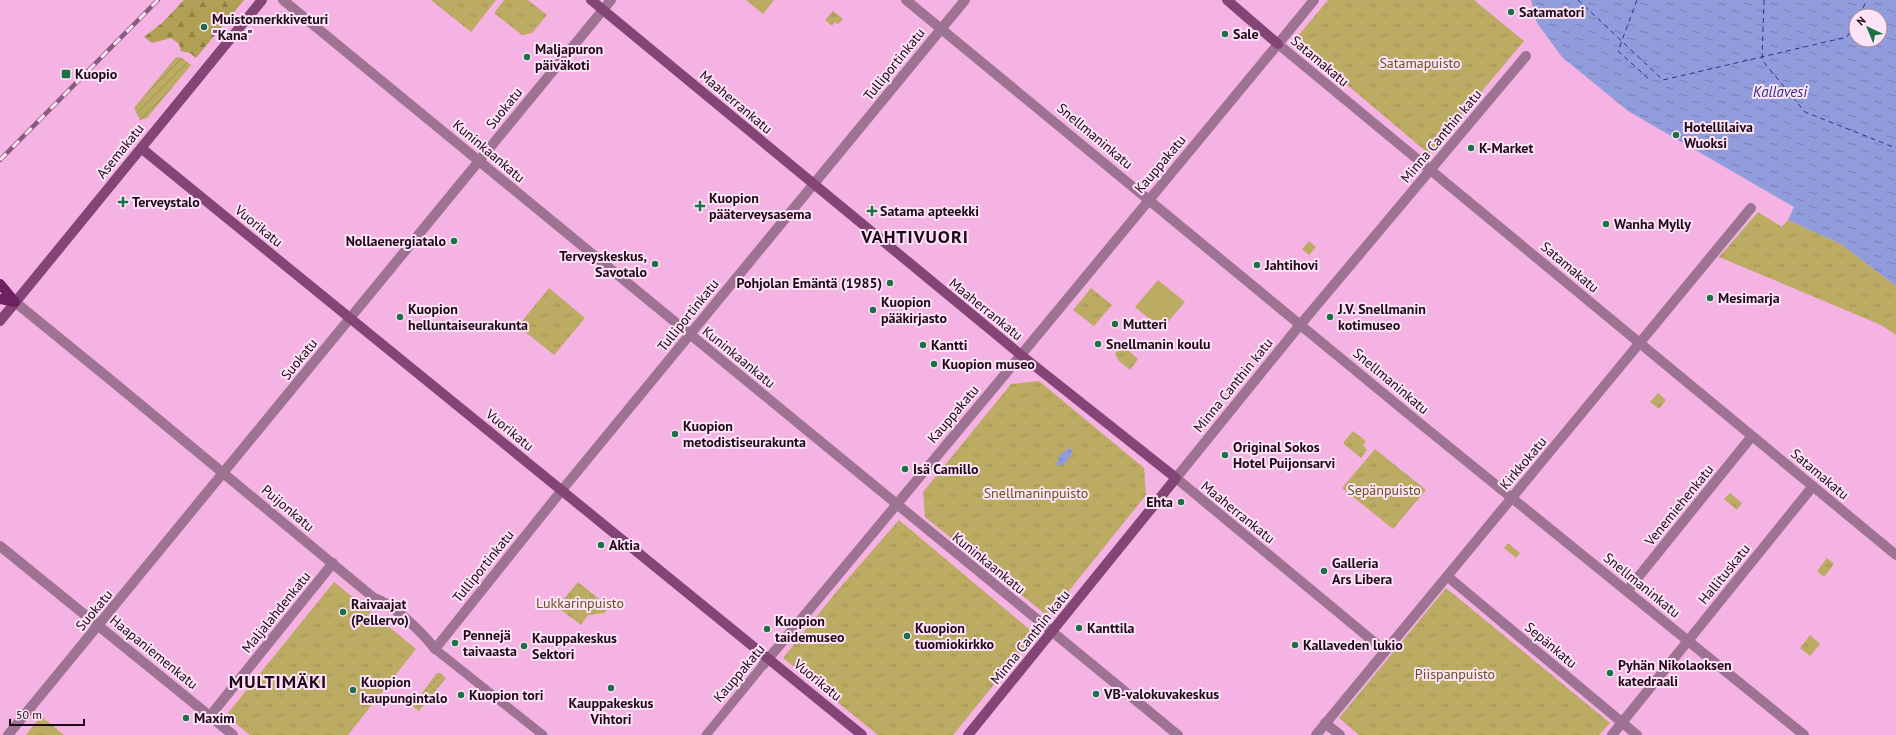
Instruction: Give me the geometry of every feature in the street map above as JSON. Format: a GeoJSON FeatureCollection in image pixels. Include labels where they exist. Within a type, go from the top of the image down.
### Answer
{"type":"FeatureCollection","features":[{"type":"Feature","properties":{"kind":"main road","name":"Asemakatu"},"geometry":{"type":"LineString","coordinates":[[0,320],[262,0]]}},
{"type":"Feature","properties":{"kind":"main road","name":"Maaherrankatu"},"geometry":{"type":"LineString","coordinates":[[591,0],[1020,355],[1176,478]]}},
{"type":"Feature","properties":{"kind":"main road","name":"Satamakatu"},"geometry":{"type":"LineString","coordinates":[[1227,0],[1278,44]]}},
{"type":"Feature","properties":{"kind":"main road","name":"Vuorikatu"},"geometry":{"type":"LineString","coordinates":[[141,148],[562,490],[766,662],[862,735]]}},
{"type":"Feature","properties":{"kind":"main road","name":"Puijonkatu"},"geometry":{"type":"LineString","coordinates":[[0,284],[15,302]]}},
{"type":"Feature","properties":{"kind":"main road","name":"Puijonkatu"},"geometry":{"type":"LineString","coordinates":[[0,299],[15,302]]}},
{"type":"Feature","properties":{"kind":"main road","name":"Minna Canthin katu"},"geometry":{"type":"LineString","coordinates":[[968,735],[1176,478]]}},
{"type":"Feature","properties":{"kind":"street","name":"Kuninkaankatu"},"geometry":{"type":"LineString","coordinates":[[283,0],[1178,735]]}},
{"type":"Feature","properties":{"kind":"street","name":"Suokatu"},"geometry":{"type":"LineString","coordinates":[[8,735],[99,626],[611,0]]}},
{"type":"Feature","properties":{"kind":"street","name":"Snellmaninkatu"},"geometry":{"type":"LineString","coordinates":[[906,0],[1300,325],[1804,735]]}},
{"type":"Feature","properties":{"kind":"street","name":"Tulliportinkatu"},"geometry":{"type":"LineString","coordinates":[[435,648],[562,490],[965,0]]}},
{"type":"Feature","properties":{"kind":"street","name":"Kauppakatu"},"geometry":{"type":"LineString","coordinates":[[706,735],[1314,0]]}},
{"type":"Feature","properties":{"kind":"street","name":"Satamakatu"},"geometry":{"type":"LineString","coordinates":[[1278,44],[1896,555]]}},
{"type":"Feature","properties":{"kind":"street","name":"Minna Canthin katu"},"geometry":{"type":"LineString","coordinates":[[1176,478],[1300,325],[1526,56]]}},
{"type":"Feature","properties":{"kind":"street","name":"Kirkkokatu"},"geometry":{"type":"LineString","coordinates":[[1316,735],[1751,208]]}},
{"type":"Feature","properties":{"kind":"street","name":"Puijonkatu"},"geometry":{"type":"LineString","coordinates":[[15,302],[374,598],[383,601],[425,635],[435,648],[543,735]]}},
{"type":"Feature","properties":{"kind":"street","name":"Venemiehenkatu"},"geometry":{"type":"LineString","coordinates":[[1627,591],[1752,436]]}},
{"type":"Feature","properties":{"kind":"street","name":"Maaherrankatu"},"geometry":{"type":"LineString","coordinates":[[1176,478],[1385,651]]}},
{"type":"Feature","properties":{"kind":"street","name":"Hallituskatu"},"geometry":{"type":"LineString","coordinates":[[1612,735],[1812,486]]}},
{"type":"Feature","properties":{"kind":"street","name":"Haapaniemenkatu"},"geometry":{"type":"LineString","coordinates":[[0,546],[233,735]]}},
{"type":"Feature","properties":{"kind":"street","name":"Maljalahdenkatu"},"geometry":{"type":"LineString","coordinates":[[210,716],[333,563]]}},
{"type":"Feature","properties":{"kind":"street","name":"Sepänkatu"},"geometry":{"type":"LineString","coordinates":[[1447,576],[1637,735]]}},
{"type":"Feature","properties":{"kind":"street"},"geometry":{"type":"LineString","coordinates":[[1325,723],[1340,735]]}},
{"type":"Feature","properties":{"kind":"green space"},"geometry":{"type":"Polygon","coordinates":[[[184,0],[244,0],[196,58],[190,53],[181,51],[179,44],[171,38],[152,43],[144,37],[162,23],[184,0]]]}},
{"type":"Feature","properties":{"kind":"green space"},"geometry":{"type":"Polygon","coordinates":[[[431,0],[496,0],[471,32],[431,0]]]}},
{"type":"Feature","properties":{"kind":"green space"},"geometry":{"type":"Polygon","coordinates":[[[504,0],[528,0],[547,15],[532,33],[522,35],[494,13],[504,0]]]}},
{"type":"Feature","properties":{"kind":"green space"},"geometry":{"type":"Polygon","coordinates":[[[746,0],[774,0],[763,14],[746,0]]]}},
{"type":"Feature","properties":{"kind":"green space","name":"Satamapuisto"},"geometry":{"type":"Polygon","coordinates":[[[1328,0],[1474,0],[1524,41],[1429,154],[1301,46],[1298,36],[1328,0]]]}},
{"type":"Feature","properties":{"kind":"green space"},"geometry":{"type":"Polygon","coordinates":[[[833,11],[843,19],[838,24],[835,22],[832,26],[825,20],[833,11]]]}},
{"type":"Feature","properties":{"kind":"green space"},"geometry":{"type":"Polygon","coordinates":[[[176,57],[182,58],[191,65],[147,118],[140,120],[134,108],[176,57]]]}},
{"type":"Feature","properties":{"kind":"green space"},"geometry":{"type":"Polygon","coordinates":[[[1758,212],[1782,227],[1788,220],[1841,244],[1896,286],[1896,335],[1881,325],[1719,257],[1758,212]]]}},
{"type":"Feature","properties":{"kind":"green space"},"geometry":{"type":"Polygon","coordinates":[[[1309,241],[1316,247],[1309,255],[1302,249],[1309,241]]]}},
{"type":"Feature","properties":{"kind":"green space"},"geometry":{"type":"Polygon","coordinates":[[[1158,280],[1185,302],[1162,329],[1135,307],[1158,280]]]}},
{"type":"Feature","properties":{"kind":"green space"},"geometry":{"type":"Polygon","coordinates":[[[549,288],[585,318],[554,355],[518,326],[549,288]]]}},
{"type":"Feature","properties":{"kind":"green space"},"geometry":{"type":"Polygon","coordinates":[[[1091,288],[1112,305],[1094,326],[1073,310],[1091,288]]]}},
{"type":"Feature","properties":{"kind":"green space"},"geometry":{"type":"Polygon","coordinates":[[[1122,345],[1138,359],[1130,370],[1118,360],[1115,354],[1122,345]]]}},
{"type":"Feature","properties":{"kind":"green space","name":"Snellmaninpuisto"},"geometry":{"type":"Polygon","coordinates":[[[1039,381],[1144,468],[1146,495],[1052,612],[1044,613],[925,517],[923,492],[1011,384],[1039,381]]]}},
{"type":"Feature","properties":{"kind":"green space"},"geometry":{"type":"Polygon","coordinates":[[[1658,393],[1666,400],[1659,409],[1650,402],[1658,393]]]}},
{"type":"Feature","properties":{"kind":"green space"},"geometry":{"type":"Polygon","coordinates":[[[1353,431],[1366,441],[1363,445],[1367,450],[1361,458],[1343,443],[1353,431]]]}},
{"type":"Feature","properties":{"kind":"green space","name":"Sepänpuisto"},"geometry":{"type":"Polygon","coordinates":[[[1375,449],[1426,490],[1393,529],[1342,488],[1375,449]]]}},
{"type":"Feature","properties":{"kind":"green space"},"geometry":{"type":"Polygon","coordinates":[[[1730,493],[1742,503],[1737,510],[1724,499],[1730,493]]]}},
{"type":"Feature","properties":{"kind":"green space"},"geometry":{"type":"Polygon","coordinates":[[[899,520],[1035,634],[953,735],[878,735],[783,658],[837,591],[899,520]]]}},
{"type":"Feature","properties":{"kind":"green space"},"geometry":{"type":"Polygon","coordinates":[[[1508,543],[1520,553],[1516,558],[1504,548],[1508,543]]]}},
{"type":"Feature","properties":{"kind":"green space"},"geometry":{"type":"Polygon","coordinates":[[[1827,558],[1834,564],[1824,577],[1817,571],[1827,558]]]}},
{"type":"Feature","properties":{"kind":"green space"},"geometry":{"type":"Polygon","coordinates":[[[334,582],[416,649],[348,735],[250,735],[229,718],[228,713],[334,582]]]}},
{"type":"Feature","properties":{"kind":"green space","name":"Lukkarinpuisto"},"geometry":{"type":"Polygon","coordinates":[[[578,582],[609,607],[605,613],[588,615],[581,625],[557,607],[578,582]]]}},
{"type":"Feature","properties":{"kind":"green space","name":"Piispanpuisto"},"geometry":{"type":"Polygon","coordinates":[[[1446,588],[1610,723],[1599,735],[1359,735],[1339,718],[1446,588]]]}},
{"type":"Feature","properties":{"kind":"green space"},"geometry":{"type":"Polygon","coordinates":[[[1810,635],[1820,644],[1810,656],[1800,648],[1810,635]]]}},
{"type":"Feature","properties":{"kind":"green space"},"geometry":{"type":"Polygon","coordinates":[[[437,673],[440,673],[446,678],[419,711],[412,706],[437,673]]]}},
{"type":"Feature","properties":{"kind":"green space"},"geometry":{"type":"Polygon","coordinates":[[[41,716],[64,735],[26,735],[41,716]]]}},
{"type":"Feature","properties":{"kind":"water","name":"Kallavesi"},"geometry":{"type":"Polygon","coordinates":[[[1531,0],[1896,0],[1896,286],[1841,244],[1788,220],[1794,207],[1628,111],[1562,57],[1537,23],[1531,0]]]}},
{"type":"Feature","properties":{"kind":"water"},"geometry":{"type":"Polygon","coordinates":[[[1069,448],[1072,450],[1071,456],[1063,465],[1056,465],[1059,456],[1069,448]]]}},
{"type":"Feature","properties":{"kind":"ferry route"},"geometry":{"type":"LineString","coordinates":[[1578,0],[1663,80],[1847,37],[1848,35]]}},
{"type":"Feature","properties":{"kind":"ferry route"},"geometry":{"type":"LineString","coordinates":[[1637,0],[1618,51],[1651,81]]}},
{"type":"Feature","properties":{"kind":"ferry route"},"geometry":{"type":"LineString","coordinates":[[1764,0],[1762,60],[1805,112],[1896,148]]}},
{"type":"Feature","properties":{"kind":"ferry route"},"geometry":{"type":"LineString","coordinates":[[1863,8],[1867,0]]}},
{"type":"Feature","properties":{"kind":"railway"},"geometry":{"type":"LineString","coordinates":[[0,160],[158,0]]}},
{"type":"Feature","properties":{"kind":"place","name":"Satamatori"},"geometry":{"type":"Point","coordinates":[1511,12]}},
{"type":"Feature","properties":{"kind":"place","name":"Muistomerkkiveturi \"Kana\""},"geometry":{"type":"Point","coordinates":[204,27]}},
{"type":"Feature","properties":{"kind":"place","name":"Sale"},"geometry":{"type":"Point","coordinates":[1225,34]}},
{"type":"Feature","properties":{"kind":"place","name":"Maljapuron päiväkoti"},"geometry":{"type":"Point","coordinates":[527,57]}},
{"type":"Feature","properties":{"kind":"place","name":"Kuopio"},"geometry":{"type":"Point","coordinates":[66,74]}},
{"type":"Feature","properties":{"kind":"place","name":"Hotellilaiva Wuoksi"},"geometry":{"type":"Point","coordinates":[1676,135]}},
{"type":"Feature","properties":{"kind":"place","name":"K-Market"},"geometry":{"type":"Point","coordinates":[1471,148]}},
{"type":"Feature","properties":{"kind":"place","name":"Terveystalo"},"geometry":{"type":"Point","coordinates":[123,202]}},
{"type":"Feature","properties":{"kind":"place","name":"Kuopion pääterveysasema"},"geometry":{"type":"Point","coordinates":[700,206]}},
{"type":"Feature","properties":{"kind":"place","name":"Satama apteekki"},"geometry":{"type":"Point","coordinates":[872,211]}},
{"type":"Feature","properties":{"kind":"place","name":"Wanha Mylly"},"geometry":{"type":"Point","coordinates":[1606,224]}},
{"type":"Feature","properties":{"kind":"place","name":"Nollaenergiatalo"},"geometry":{"type":"Point","coordinates":[454,241]}},
{"type":"Feature","properties":{"kind":"place","name":"Terveyskeskus, Savotalo"},"geometry":{"type":"Point","coordinates":[655,264]}},
{"type":"Feature","properties":{"kind":"place","name":"Jahtihovi"},"geometry":{"type":"Point","coordinates":[1257,265]}},
{"type":"Feature","properties":{"kind":"place","name":"Pohjolan Emäntä (1985)"},"geometry":{"type":"Point","coordinates":[890,283]}},
{"type":"Feature","properties":{"kind":"place","name":"Mesimarja"},"geometry":{"type":"Point","coordinates":[1710,298]}},
{"type":"Feature","properties":{"kind":"place","name":"Kuopion pääkirjasto"},"geometry":{"type":"Point","coordinates":[873,310]}},
{"type":"Feature","properties":{"kind":"place","name":"Kuopion helluntaiseurakunta"},"geometry":{"type":"Point","coordinates":[400,317]}},
{"type":"Feature","properties":{"kind":"place","name":"J.V. Snellmanin kotimuseo"},"geometry":{"type":"Point","coordinates":[1330,317]}},
{"type":"Feature","properties":{"kind":"place","name":"Mutteri"},"geometry":{"type":"Point","coordinates":[1115,324]}},
{"type":"Feature","properties":{"kind":"place","name":"Snellmanin koulu"},"geometry":{"type":"Point","coordinates":[1098,344]}},
{"type":"Feature","properties":{"kind":"place","name":"Kantti"},"geometry":{"type":"Point","coordinates":[923,345]}},
{"type":"Feature","properties":{"kind":"place","name":"Kuopion museo"},"geometry":{"type":"Point","coordinates":[934,364]}},
{"type":"Feature","properties":{"kind":"place","name":"Kuopion metodistiseurakunta"},"geometry":{"type":"Point","coordinates":[675,434]}},
{"type":"Feature","properties":{"kind":"place","name":"Original Sokos Hotel Puijonsarvi"},"geometry":{"type":"Point","coordinates":[1225,455]}},
{"type":"Feature","properties":{"kind":"place","name":"Isä Camillo"},"geometry":{"type":"Point","coordinates":[905,469]}},
{"type":"Feature","properties":{"kind":"place","name":"Ehta"},"geometry":{"type":"Point","coordinates":[1181,502]}},
{"type":"Feature","properties":{"kind":"place","name":"Aktia"},"geometry":{"type":"Point","coordinates":[601,545]}},
{"type":"Feature","properties":{"kind":"place","name":"Galleria Ars Libera"},"geometry":{"type":"Point","coordinates":[1324,571]}},
{"type":"Feature","properties":{"kind":"place","name":"Raivaajat (Pellervo)"},"geometry":{"type":"Point","coordinates":[343,612]}},
{"type":"Feature","properties":{"kind":"place","name":"Kanttila"},"geometry":{"type":"Point","coordinates":[1079,628]}},
{"type":"Feature","properties":{"kind":"place","name":"Kuopion taidemuseo"},"geometry":{"type":"Point","coordinates":[767,629]}},
{"type":"Feature","properties":{"kind":"place","name":"Kuopion tuomiokirkko"},"geometry":{"type":"Point","coordinates":[907,636]}},
{"type":"Feature","properties":{"kind":"place","name":"Pennejä taivaasta"},"geometry":{"type":"Point","coordinates":[455,643]}},
{"type":"Feature","properties":{"kind":"place","name":"Kallaveden lukio"},"geometry":{"type":"Point","coordinates":[1295,645]}},
{"type":"Feature","properties":{"kind":"place","name":"Kauppakeskus Sektori"},"geometry":{"type":"Point","coordinates":[524,646]}},
{"type":"Feature","properties":{"kind":"place","name":"Pyhän Nikolaoksen katedraali"},"geometry":{"type":"Point","coordinates":[1610,673]}},
{"type":"Feature","properties":{"kind":"place","name":"Kauppakeskus Vihtori"},"geometry":{"type":"Point","coordinates":[611,688]}},
{"type":"Feature","properties":{"kind":"place","name":"Kuopion kaupungintalo"},"geometry":{"type":"Point","coordinates":[353,690]}},
{"type":"Feature","properties":{"kind":"place","name":"VB-valokuvakeskus"},"geometry":{"type":"Point","coordinates":[1096,694]}},
{"type":"Feature","properties":{"kind":"place","name":"Kuopion tori"},"geometry":{"type":"Point","coordinates":[461,695]}},
{"type":"Feature","properties":{"kind":"place","name":"Maxim"},"geometry":{"type":"Point","coordinates":[186,718]}},
{"type":"Feature","properties":{"kind":"district","name":"VAHTIVUORI"},"geometry":{"type":"Point","coordinates":[915,237]}},
{"type":"Feature","properties":{"kind":"district","name":"MULTIMÄKI"},"geometry":{"type":"Point","coordinates":[278,682]}}]}
